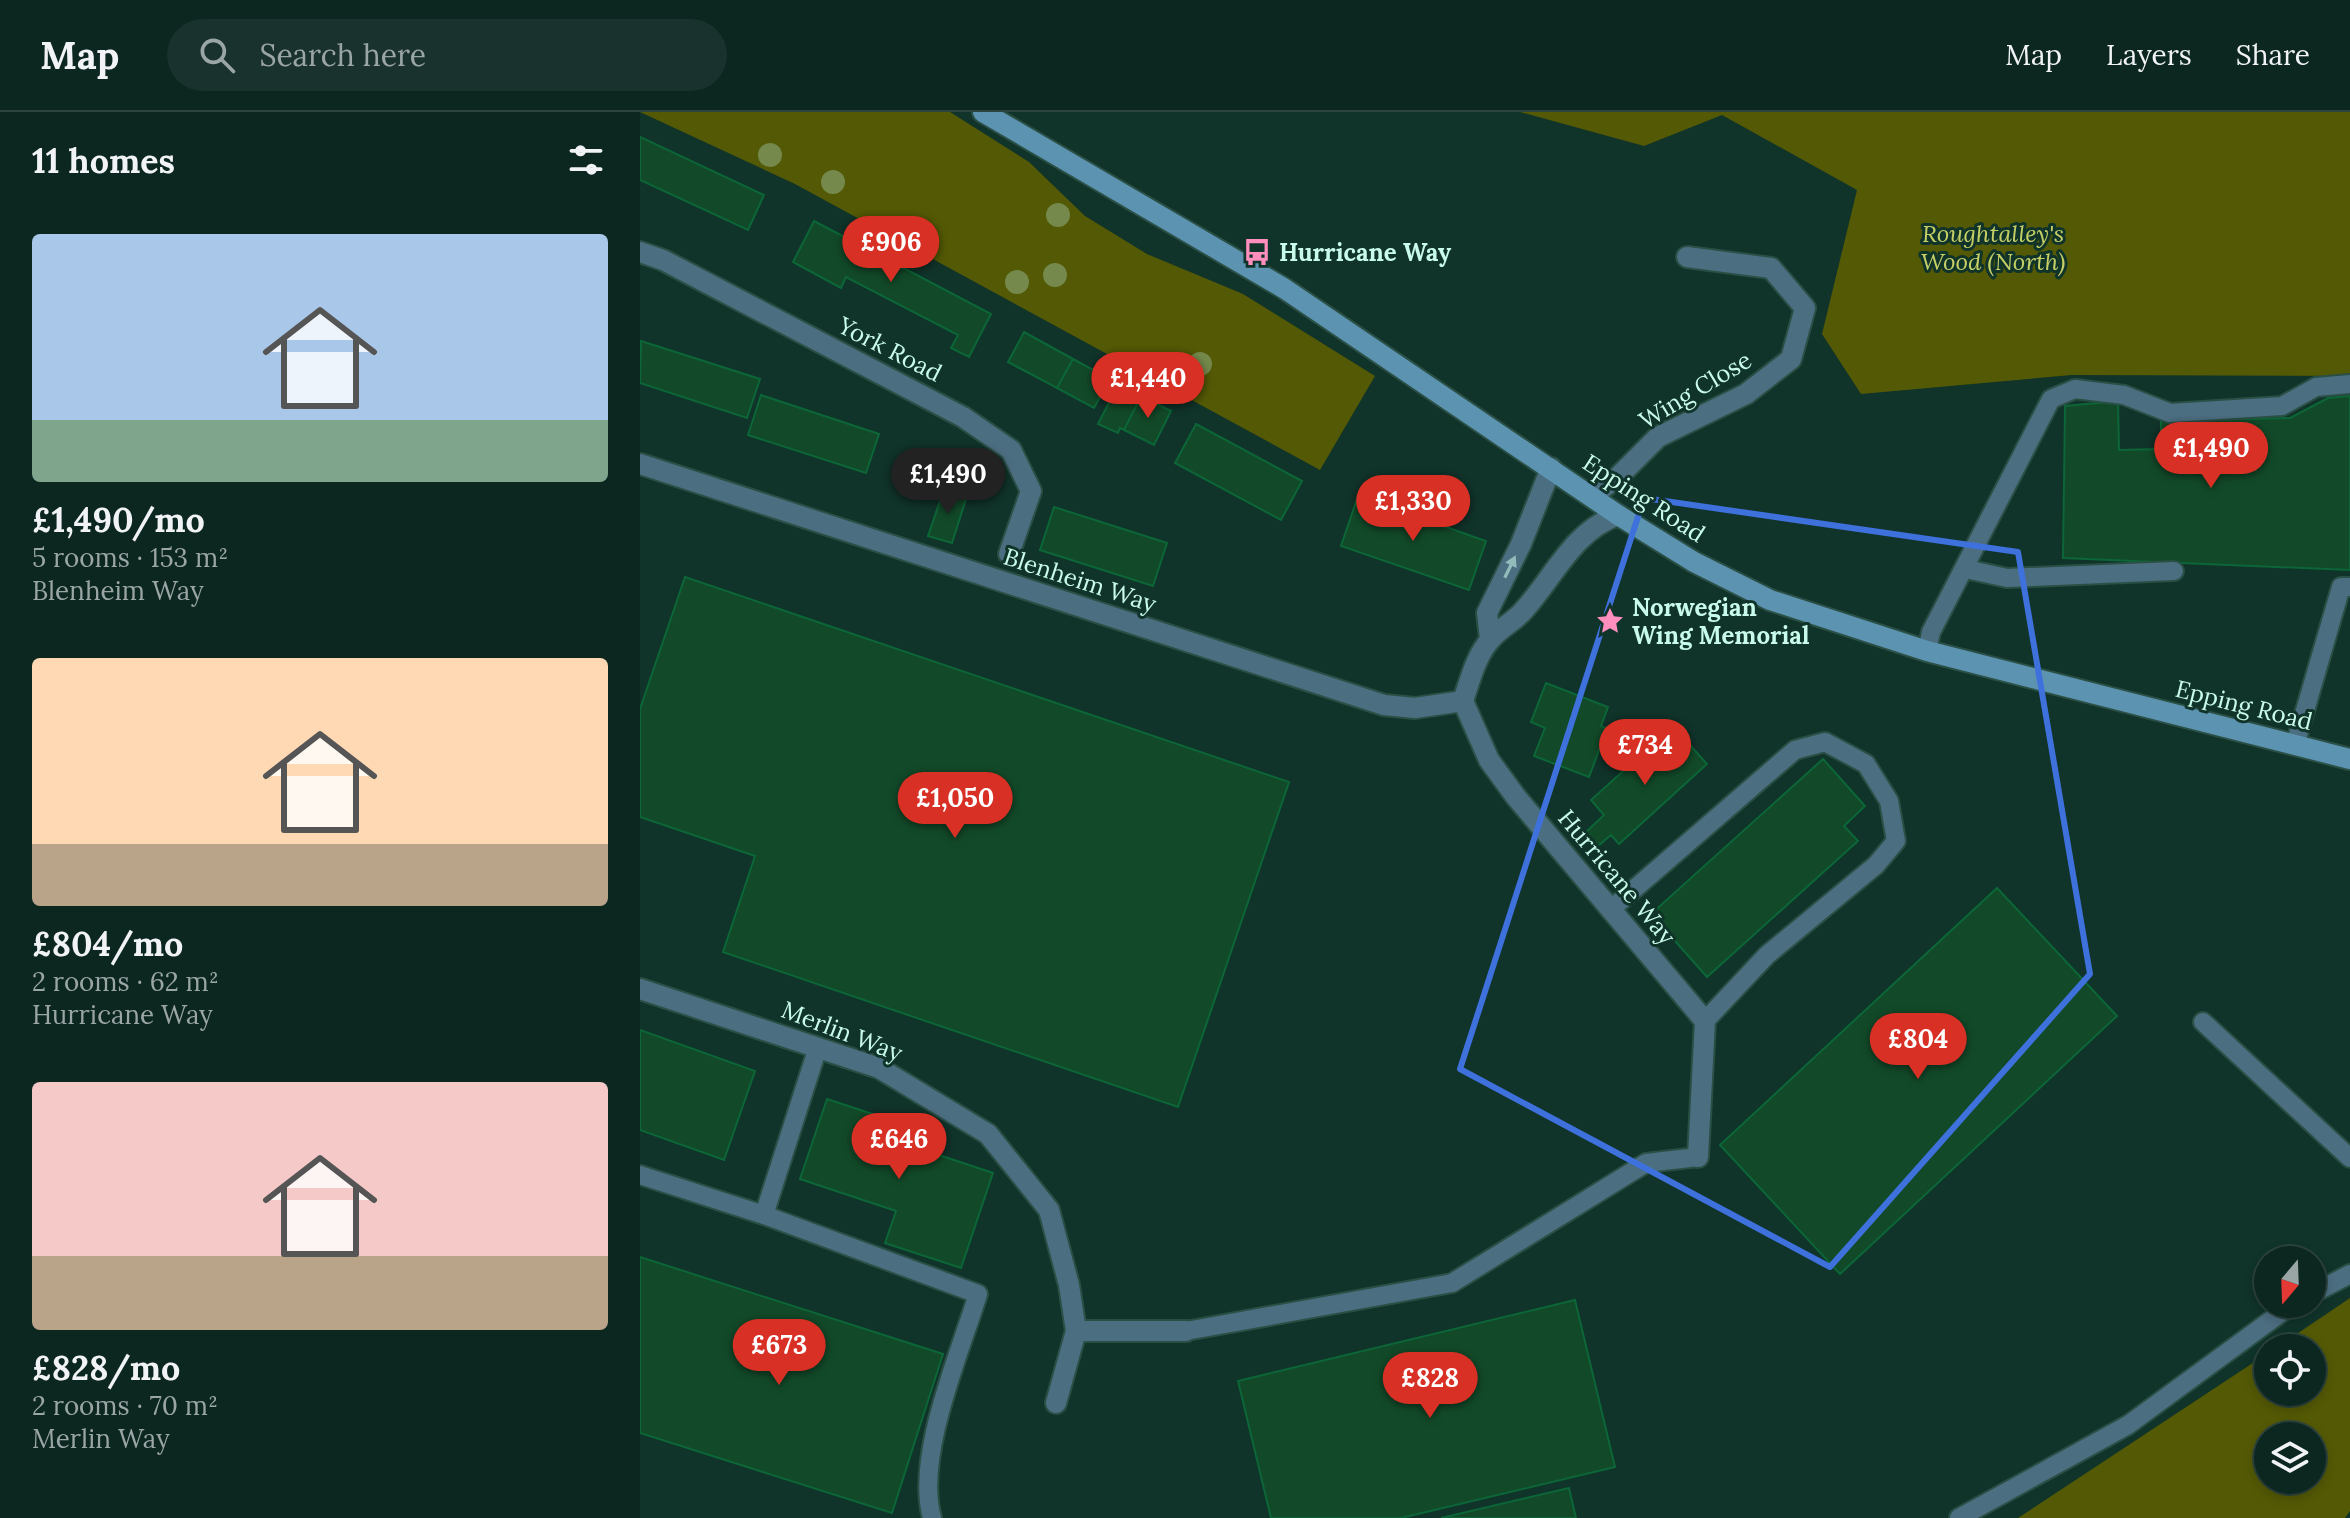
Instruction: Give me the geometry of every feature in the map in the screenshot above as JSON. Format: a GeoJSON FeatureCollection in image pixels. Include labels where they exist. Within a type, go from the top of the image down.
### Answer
{"type":"FeatureCollection","features":[{"type":"Feature","properties":{"kind":"main road","name":"Epping Road"},"geometry":{"type":"LineString","coordinates":[[983,112],[1274,282],[1618,515],[1694,562],[1770,600],[1927,651],[2350,759]]}},
{"type":"Feature","properties":{"kind":"street","name":"York Road"},"geometry":{"type":"LineString","coordinates":[[640,252],[663,260],[963,417],[1011,450],[1031,491],[1009,554]]}},
{"type":"Feature","properties":{"kind":"street","name":"Wing Close"},"geometry":{"type":"LineString","coordinates":[[1592,496],[1619,476],[1658,437],[1746,394],[1791,359],[1805,308],[1771,268],[1687,257]]}},
{"type":"Feature","properties":{"kind":"street","name":"Blenheim Way"},"geometry":{"type":"LineString","coordinates":[[640,464],[1384,705],[1415,708],[1463,701]]}},
{"type":"Feature","properties":{"kind":"street"},"geometry":{"type":"LineString","coordinates":[[1490,639],[1487,613],[1521,544],[1551,468]]}},
{"type":"Feature","properties":{"kind":"street"},"geometry":{"type":"LineString","coordinates":[[1463,701],[1474,669],[1490,639],[1524,611],[1554,566],[1600,521],[1618,515]]}},
{"type":"Feature","properties":{"kind":"street","name":"Hurricane Way"},"geometry":{"type":"LineString","coordinates":[[1463,701],[1489,760],[1610,910],[1705,1021]]}},
{"type":"Feature","properties":{"kind":"street","name":"Merlin Way"},"geometry":{"type":"LineString","coordinates":[[640,989],[879,1068],[988,1134],[1049,1210],[1069,1285],[1076,1331],[1056,1403]]}},
{"type":"Feature","properties":{"kind":"street"},"geometry":{"type":"LineString","coordinates":[[1698,1157],[1705,1021]]}},
{"type":"Feature","properties":{"kind":"street"},"geometry":{"type":"LineString","coordinates":[[1076,1331],[1186,1331]]}},
{"type":"Feature","properties":{"kind":"lane"},"geometry":{"type":"LineString","coordinates":[[1927,651],[1931,632],[2051,399],[2075,389],[2124,395],[2170,413],[2282,406],[2316,387],[2350,384]]}},
{"type":"Feature","properties":{"kind":"lane"},"geometry":{"type":"LineString","coordinates":[[1966,569],[2007,578],[2174,571]]}},
{"type":"Feature","properties":{"kind":"lane"},"geometry":{"type":"LineString","coordinates":[[2295,745],[2341,587],[2350,587]]}},
{"type":"Feature","properties":{"kind":"lane"},"geometry":{"type":"LineString","coordinates":[[1610,910],[1795,750],[1825,742],[1866,764],[1889,801],[1896,841],[1876,865],[1767,955],[1705,1021]]}},
{"type":"Feature","properties":{"kind":"lane"},"geometry":{"type":"LineString","coordinates":[[2203,1022],[2350,1158]]}},
{"type":"Feature","properties":{"kind":"lane"},"geometry":{"type":"LineString","coordinates":[[764,1215],[818,1047]]}},
{"type":"Feature","properties":{"kind":"lane"},"geometry":{"type":"LineString","coordinates":[[1186,1331],[1452,1283],[1646,1163],[1698,1157]]}},
{"type":"Feature","properties":{"kind":"lane"},"geometry":{"type":"LineString","coordinates":[[640,1175],[764,1215],[978,1294],[928,1459],[926,1496],[932,1518]]}},
{"type":"Feature","properties":{"kind":"lane"},"geometry":{"type":"LineString","coordinates":[[2326,1287],[2350,1274]]}},
{"type":"Feature","properties":{"kind":"lane"},"geometry":{"type":"LineString","coordinates":[[1959,1518],[2128,1425],[2274,1318]]}},
{"type":"Feature","properties":{"kind":"highlighted area"},"geometry":{"type":"Polygon","coordinates":[[[1644,498],[2018,552],[2090,974],[1830,1267],[1460,1069],[1644,498]]]}},
{"type":"Feature","properties":{"kind":"green space"},"geometry":{"type":"Polygon","coordinates":[[[640,112],[950,112],[1029,162],[1085,216],[1147,254],[1243,294],[1375,376],[1320,470],[795,184],[640,112]]]}},
{"type":"Feature","properties":{"kind":"green space","name":"Roughtalley's Wood (North)"},"geometry":{"type":"Polygon","coordinates":[[[1520,112],[2350,112],[2350,376],[2072,375],[1861,394],[1822,334],[1857,190],[1722,115],[1644,146],[1520,112]]]}},
{"type":"Feature","properties":{"kind":"green space"},"geometry":{"type":"Polygon","coordinates":[[[2350,1298],[2350,1511],[2345,1518],[2018,1518],[2254,1362],[2254,1406],[2326,1406],[2326,1334],[2297,1334],[2320,1318],[2326,1318],[2326,1314],[2350,1298]]]}},
{"type":"Feature","properties":{"kind":"building"},"geometry":{"type":"Polygon","coordinates":[[[640,137],[764,195],[748,230],[640,180],[640,137]]]}},
{"type":"Feature","properties":{"kind":"building"},"geometry":{"type":"Polygon","coordinates":[[[814,221],[991,314],[969,357],[951,348],[958,335],[846,277],[841,288],[793,262],[814,221]]]}},
{"type":"Feature","properties":{"kind":"building"},"geometry":{"type":"Polygon","coordinates":[[[1024,332],[1073,359],[1057,388],[1008,362],[1024,332]]]}},
{"type":"Feature","properties":{"kind":"building"},"geometry":{"type":"Polygon","coordinates":[[[641,341],[760,379],[747,418],[640,383],[641,341]]]}},
{"type":"Feature","properties":{"kind":"building"},"geometry":{"type":"Polygon","coordinates":[[[1073,359],[1110,379],[1094,408],[1057,388],[1073,359]]]}},
{"type":"Feature","properties":{"kind":"building"},"geometry":{"type":"Polygon","coordinates":[[[1121,379],[1144,391],[1124,430],[1120,428],[1118,433],[1098,424],[1121,379]]]}},
{"type":"Feature","properties":{"kind":"building"},"geometry":{"type":"Polygon","coordinates":[[[761,395],[879,434],[866,473],[748,435],[761,395]]]}},
{"type":"Feature","properties":{"kind":"building"},"geometry":{"type":"Polygon","coordinates":[[[1141,396],[1171,411],[1154,445],[1124,430],[1141,396]]]}},
{"type":"Feature","properties":{"kind":"building"},"geometry":{"type":"Polygon","coordinates":[[[2350,396],[2350,570],[2063,558],[2065,406],[2118,401],[2119,450],[2161,449],[2161,421],[2290,418],[2328,398],[2350,396]]]}},
{"type":"Feature","properties":{"kind":"building"},"geometry":{"type":"Polygon","coordinates":[[[1196,424],[1302,481],[1281,520],[1175,463],[1196,424]]]}},
{"type":"Feature","properties":{"kind":"building"},"geometry":{"type":"Polygon","coordinates":[[[944,489],[967,496],[952,543],[928,536],[944,489]]]}},
{"type":"Feature","properties":{"kind":"building"},"geometry":{"type":"Polygon","coordinates":[[[1358,496],[1486,541],[1469,590],[1341,546],[1358,496]]]}},
{"type":"Feature","properties":{"kind":"building"},"geometry":{"type":"Polygon","coordinates":[[[1054,507],[1167,543],[1153,586],[1040,550],[1054,507]]]}},
{"type":"Feature","properties":{"kind":"building"},"geometry":{"type":"Polygon","coordinates":[[[685,577],[1289,782],[1178,1107],[723,952],[755,856],[640,817],[640,709],[685,577]]]}},
{"type":"Feature","properties":{"kind":"building"},"geometry":{"type":"Polygon","coordinates":[[[1546,683],[1608,707],[1601,726],[1607,729],[1589,777],[1534,756],[1545,728],[1531,722],[1546,683]]]}},
{"type":"Feature","properties":{"kind":"building"},"geometry":{"type":"Polygon","coordinates":[[[1673,726],[1707,764],[1619,844],[1611,835],[1598,846],[1586,832],[1604,815],[1591,800],[1673,726]]]}},
{"type":"Feature","properties":{"kind":"building"},"geometry":{"type":"Polygon","coordinates":[[[1823,759],[1865,806],[1844,826],[1858,841],[1707,977],[1651,914],[1823,759]]]}},
{"type":"Feature","properties":{"kind":"building"},"geometry":{"type":"Polygon","coordinates":[[[1997,888],[2117,1016],[1840,1274],[1720,1145],[1997,888]]]}},
{"type":"Feature","properties":{"kind":"building"},"geometry":{"type":"Polygon","coordinates":[[[640,1030],[755,1071],[724,1160],[640,1130],[640,1030]]]}},
{"type":"Feature","properties":{"kind":"building"},"geometry":{"type":"Polygon","coordinates":[[[827,1099],[921,1130],[915,1147],[993,1173],[961,1268],[885,1243],[896,1211],[800,1179],[827,1099]]]}},
{"type":"Feature","properties":{"kind":"building"},"geometry":{"type":"Polygon","coordinates":[[[640,1257],[943,1354],[892,1513],[640,1433],[640,1257]]]}},
{"type":"Feature","properties":{"kind":"building"},"geometry":{"type":"Polygon","coordinates":[[[1575,1300],[1615,1467],[1401,1518],[1271,1518],[1238,1381],[1575,1300]]]}},
{"type":"Feature","properties":{"kind":"building"},"geometry":{"type":"Polygon","coordinates":[[[1569,1488],[1576,1518],[1441,1518],[1569,1488]]]}},
{"type":"Feature","properties":{"kind":"place","name":"Hurricane Way"},"geometry":{"type":"Point","coordinates":[1257,252]}},
{"type":"Feature","properties":{"kind":"place","name":"Norwegian Wing Memorial"},"geometry":{"type":"Point","coordinates":[1610,621]}}]}
